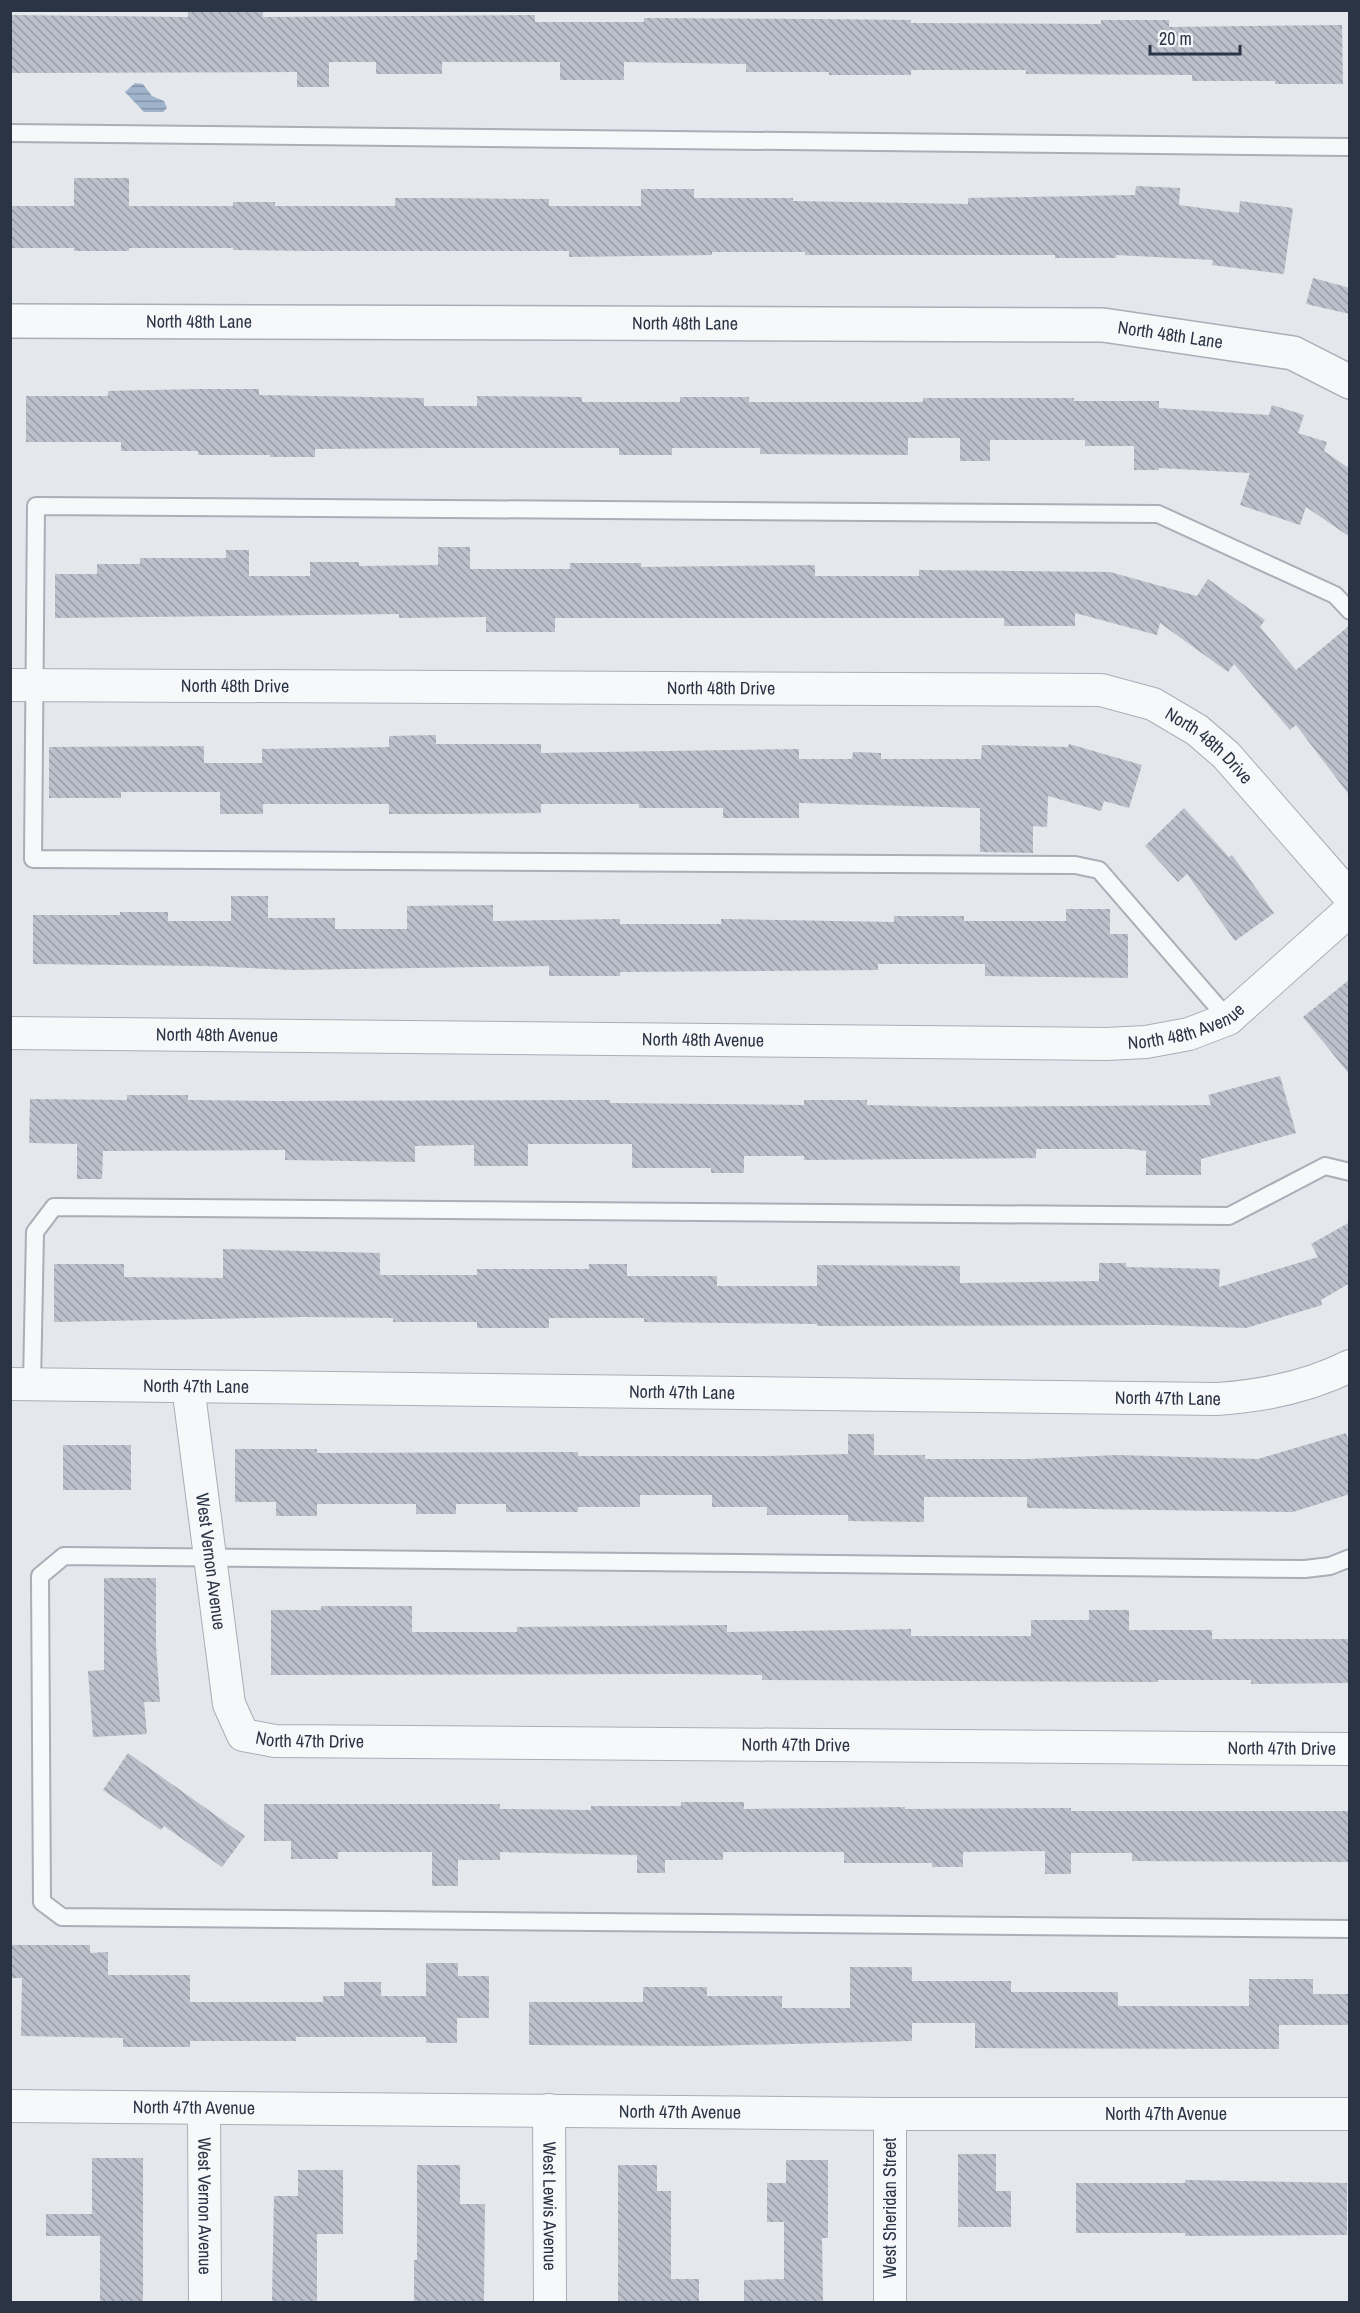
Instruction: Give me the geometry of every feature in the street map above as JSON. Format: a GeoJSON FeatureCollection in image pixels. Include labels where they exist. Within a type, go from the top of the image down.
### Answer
{"type":"FeatureCollection","features":[{"type":"Feature","properties":{"kind":"street","name":"North 48th Lane"},"geometry":{"type":"LineString","coordinates":[[10,321],[1103,325],[1293,353],[1350,382]]}},
{"type":"Feature","properties":{"kind":"street","name":"North 48th Drive"},"geometry":{"type":"LineString","coordinates":[[23,685],[1101,690],[1154,704],[1197,730],[1226,755],[1350,897]]}},
{"type":"Feature","properties":{"kind":"street","name":"North 48th Avenue"},"geometry":{"type":"LineString","coordinates":[[10,1033],[1106,1044],[1146,1042],[1189,1034],[1228,1019],[1350,910]]}},
{"type":"Feature","properties":{"kind":"street","name":"North 47th Lane"},"geometry":{"type":"LineString","coordinates":[[21,1384],[1217,1399],[1253,1396],[1280,1390],[1320,1380],[1350,1366]]}},
{"type":"Feature","properties":{"kind":"street","name":"West Vernon Avenue"},"geometry":{"type":"LineString","coordinates":[[188,1386],[229,1704],[243,1735]]}},
{"type":"Feature","properties":{"kind":"street","name":"North 47th Drive"},"geometry":{"type":"LineString","coordinates":[[243,1735],[275,1741],[1350,1749]]}},
{"type":"Feature","properties":{"kind":"street","name":"North 47th Avenue"},"geometry":{"type":"LineString","coordinates":[[10,2106],[890,2114],[1350,2114]]}},
{"type":"Feature","properties":{"kind":"street","name":"West Vernon Avenue"},"geometry":{"type":"LineString","coordinates":[[204,2108],[205,2302]]}},
{"type":"Feature","properties":{"kind":"street","name":"West Lewis Avenue"},"geometry":{"type":"LineString","coordinates":[[549,2110],[550,2302]]}},
{"type":"Feature","properties":{"kind":"street","name":"West Sheridan Street"},"geometry":{"type":"LineString","coordinates":[[890,2114],[890,2302]]}},
{"type":"Feature","properties":{"kind":"lane"},"geometry":{"type":"LineString","coordinates":[[10,133],[1350,147]]}},
{"type":"Feature","properties":{"kind":"lane"},"geometry":{"type":"LineString","coordinates":[[1228,1019],[1100,870],[1075,865],[33,860],[23,685],[36,506],[1158,514],[1335,595],[1350,611]]}},
{"type":"Feature","properties":{"kind":"lane"},"geometry":{"type":"LineString","coordinates":[[21,1384],[35,1232],[54,1208],[1229,1216],[1325,1166],[1350,1172]]}},
{"type":"Feature","properties":{"kind":"lane"},"geometry":{"type":"LineString","coordinates":[[1350,1558],[1330,1566],[1305,1569],[64,1556],[40,1576],[42,1902],[62,1917],[1350,1929]]}},
{"type":"Feature","properties":{"kind":"water"},"geometry":{"type":"Polygon","coordinates":[[[135,83],[143,84],[152,96],[164,101],[167,108],[163,112],[144,112],[125,92],[135,83]]]}},
{"type":"Feature","properties":{"kind":"building"},"geometry":{"type":"Polygon","coordinates":[[[188,12],[263,12],[263,17],[535,15],[535,22],[644,22],[644,18],[1101,24],[1101,20],[1169,20],[1169,27],[1342,25],[1343,84],[1192,81],[1192,75],[1026,74],[1026,70],[911,70],[911,75],[829,75],[829,72],[746,72],[746,64],[624,62],[624,80],[560,80],[560,62],[442,62],[442,74],[376,74],[376,62],[329,62],[329,87],[297,87],[297,72],[10,73],[10,15],[188,17],[188,12]]]}},
{"type":"Feature","properties":{"kind":"building"},"geometry":{"type":"Polygon","coordinates":[[[74,178],[129,178],[129,206],[233,206],[233,202],[275,202],[275,206],[395,206],[395,198],[439,198],[549,199],[549,206],[641,206],[641,189],[694,189],[694,198],[793,198],[793,201],[968,204],[968,198],[1135,195],[1136,186],[1180,188],[1179,205],[1239,213],[1240,201],[1293,208],[1284,274],[1212,265],[1213,260],[1116,255],[1116,258],[1055,258],[1055,255],[805,255],[805,252],[712,252],[712,255],[569,257],[569,251],[129,248],[129,251],[74,251],[74,248],[10,248],[10,206],[74,206],[74,178]]]}},
{"type":"Feature","properties":{"kind":"building"},"geometry":{"type":"Polygon","coordinates":[[[1313,278],[1350,288],[1350,314],[1306,304],[1313,278]]]}},
{"type":"Feature","properties":{"kind":"building"},"geometry":{"type":"Polygon","coordinates":[[[259,389],[259,395],[424,398],[424,406],[477,406],[477,396],[582,397],[582,402],[680,402],[680,397],[749,397],[749,402],[923,402],[923,398],[1074,398],[1074,401],[1159,401],[1159,408],[1269,415],[1272,405],[1304,415],[1298,433],[1327,442],[1324,451],[1350,469],[1350,537],[1306,507],[1300,525],[1240,505],[1250,473],[1159,468],[1159,470],[1134,470],[1134,446],[1085,446],[1085,440],[990,440],[990,461],[960,461],[960,438],[908,438],[908,455],[760,454],[760,448],[672,448],[672,455],[619,455],[619,448],[424,448],[315,449],[315,457],[270,457],[270,455],[198,455],[198,451],[121,451],[121,442],[26,442],[26,396],[108,396],[108,391],[259,389]]]}},
{"type":"Feature","properties":{"kind":"building"},"geometry":{"type":"Polygon","coordinates":[[[438,547],[470,547],[470,569],[570,569],[570,563],[641,563],[641,567],[815,565],[815,576],[919,576],[919,570],[1110,572],[1197,596],[1208,579],[1265,620],[1260,627],[1296,670],[1350,625],[1350,796],[1296,725],[1290,730],[1234,664],[1228,672],[1160,623],[1157,635],[1075,613],[1075,626],[1004,626],[1004,618],[555,618],[555,632],[486,632],[486,617],[399,618],[399,614],[55,618],[55,574],[97,574],[97,564],[140,564],[140,558],[226,558],[226,550],[249,550],[249,576],[310,576],[310,562],[359,562],[359,566],[438,565],[438,547]]]}},
{"type":"Feature","properties":{"kind":"building"},"geometry":{"type":"Polygon","coordinates":[[[436,735],[436,744],[541,744],[541,753],[799,749],[799,759],[852,759],[853,752],[881,753],[881,759],[981,759],[982,745],[1068,747],[1069,744],[1142,765],[1129,808],[1104,801],[1101,811],[1048,796],[1047,827],[1033,826],[1033,853],[980,852],[980,808],[799,803],[799,818],[723,818],[723,808],[639,808],[639,804],[541,804],[541,813],[389,814],[389,804],[263,804],[263,814],[220,814],[220,792],[121,792],[121,798],[49,798],[49,747],[204,746],[204,763],[262,763],[262,749],[389,747],[389,736],[436,735]]]}},
{"type":"Feature","properties":{"kind":"building"},"geometry":{"type":"Polygon","coordinates":[[[1184,808],[1229,857],[1232,855],[1274,913],[1235,941],[1187,874],[1178,882],[1145,846],[1184,808]]]}},
{"type":"Feature","properties":{"kind":"building"},"geometry":{"type":"Polygon","coordinates":[[[231,896],[268,896],[268,918],[335,918],[335,929],[407,929],[407,906],[493,905],[493,921],[620,919],[620,924],[721,924],[721,919],[894,922],[894,916],[964,916],[964,921],[1066,921],[1066,909],[1110,909],[1110,934],[1128,934],[1128,978],[985,976],[985,964],[878,964],[878,970],[620,972],[620,976],[549,976],[549,966],[292,970],[205,966],[33,964],[33,915],[120,915],[120,912],[168,912],[168,921],[231,921],[231,896]]]}},
{"type":"Feature","properties":{"kind":"building"},"geometry":{"type":"Polygon","coordinates":[[[1350,979],[1350,1075],[1303,1017],[1350,979]]]}},
{"type":"Feature","properties":{"kind":"building"},"geometry":{"type":"Polygon","coordinates":[[[1280,1076],[1296,1133],[1201,1159],[1201,1175],[1146,1175],[1146,1151],[1131,1149],[1036,1149],[1036,1158],[804,1160],[804,1156],[744,1156],[744,1173],[711,1173],[711,1168],[632,1168],[632,1144],[528,1144],[528,1166],[474,1166],[474,1145],[415,1146],[415,1162],[285,1160],[285,1150],[103,1151],[102,1179],[77,1179],[77,1144],[29,1143],[30,1099],[127,1100],[127,1095],[188,1095],[188,1100],[273,1101],[610,1100],[610,1103],[804,1105],[804,1100],[867,1100],[867,1105],[952,1107],[1211,1105],[1208,1095],[1280,1076]]]}},
{"type":"Feature","properties":{"kind":"building"},"geometry":{"type":"Polygon","coordinates":[[[1350,1222],[1350,1283],[1321,1300],[1322,1305],[1246,1328],[1160,1325],[817,1326],[817,1324],[644,1322],[644,1318],[549,1318],[549,1328],[477,1328],[477,1322],[393,1322],[393,1318],[304,1317],[54,1322],[54,1264],[124,1264],[124,1277],[223,1278],[223,1249],[380,1253],[380,1275],[477,1275],[477,1269],[589,1269],[589,1264],[627,1264],[627,1276],[717,1276],[717,1286],[817,1286],[817,1265],[960,1266],[960,1283],[1099,1281],[1099,1263],[1126,1263],[1126,1267],[1220,1269],[1219,1287],[1318,1257],[1311,1244],[1350,1222]]]}},
{"type":"Feature","properties":{"kind":"building"},"geometry":{"type":"Polygon","coordinates":[[[1346,1433],[1350,1446],[1350,1494],[1293,1512],[1027,1508],[1027,1497],[924,1497],[924,1522],[848,1521],[848,1515],[767,1515],[767,1507],[712,1507],[712,1495],[640,1495],[640,1507],[578,1507],[578,1512],[506,1512],[506,1504],[456,1504],[456,1514],[416,1514],[416,1504],[317,1504],[317,1516],[276,1516],[276,1502],[235,1502],[235,1449],[317,1449],[317,1453],[578,1452],[578,1456],[767,1456],[848,1454],[848,1434],[874,1434],[874,1455],[925,1455],[925,1459],[1027,1459],[1117,1455],[1258,1459],[1346,1433]]]}},
{"type":"Feature","properties":{"kind":"building"},"geometry":{"type":"Polygon","coordinates":[[[63,1445],[131,1445],[131,1490],[63,1490],[63,1445]]]}},
{"type":"Feature","properties":{"kind":"building"},"geometry":{"type":"Polygon","coordinates":[[[104,1578],[156,1578],[156,1645],[160,1702],[144,1702],[147,1734],[93,1737],[88,1671],[104,1670],[104,1578]]]}},
{"type":"Feature","properties":{"kind":"building"},"geometry":{"type":"Polygon","coordinates":[[[321,1606],[412,1606],[412,1632],[517,1632],[517,1627],[727,1625],[727,1632],[911,1629],[911,1636],[1031,1636],[1031,1620],[1089,1620],[1089,1610],[1129,1610],[1129,1630],[1212,1630],[1212,1639],[1350,1639],[1350,1683],[1251,1684],[1251,1680],[1158,1680],[1158,1682],[762,1680],[762,1675],[679,1674],[271,1675],[271,1610],[321,1610],[321,1606]]]}},
{"type":"Feature","properties":{"kind":"building"},"geometry":{"type":"Polygon","coordinates":[[[128,1753],[245,1836],[222,1867],[164,1826],[161,1830],[103,1790],[128,1753]]]}},
{"type":"Feature","properties":{"kind":"building"},"geometry":{"type":"Polygon","coordinates":[[[681,1802],[744,1802],[744,1809],[905,1807],[905,1809],[1071,1808],[1071,1811],[1350,1811],[1350,1862],[1132,1861],[1132,1853],[1071,1853],[1071,1874],[1045,1874],[1045,1851],[963,1852],[963,1867],[932,1867],[932,1863],[844,1863],[844,1852],[723,1852],[723,1860],[665,1860],[665,1873],[637,1873],[637,1855],[500,1852],[500,1860],[458,1860],[458,1886],[432,1886],[432,1852],[338,1852],[338,1859],[291,1859],[291,1841],[264,1841],[264,1804],[500,1804],[500,1809],[591,1810],[591,1806],[681,1806],[681,1802]]]}},
{"type":"Feature","properties":{"kind":"building"},"geometry":{"type":"Polygon","coordinates":[[[10,1945],[90,1945],[90,1953],[108,1952],[108,1975],[190,1975],[190,2002],[323,2002],[323,1996],[344,1996],[344,1982],[381,1982],[381,1996],[426,1996],[426,1963],[458,1963],[458,1976],[489,1976],[489,2018],[457,2018],[457,2043],[426,2043],[426,2037],[296,2037],[296,2041],[190,2041],[190,2047],[123,2047],[123,2038],[21,2036],[22,1978],[10,1978],[10,1945]]]}},
{"type":"Feature","properties":{"kind":"building"},"geometry":{"type":"Polygon","coordinates":[[[850,1967],[912,1967],[912,1981],[1011,1981],[1011,1992],[1118,1992],[1118,2006],[1249,2006],[1249,1979],[1313,1979],[1313,1994],[1350,1994],[1350,2025],[1279,2025],[1279,2049],[975,2048],[975,2023],[912,2023],[912,2041],[707,2046],[529,2045],[529,2002],[643,2002],[643,1987],[707,1987],[707,1996],[782,1996],[782,2008],[850,2008],[850,1967]]]}},
{"type":"Feature","properties":{"kind":"building"},"geometry":{"type":"Polygon","coordinates":[[[958,2154],[996,2154],[996,2191],[1011,2191],[1011,2227],[958,2227],[958,2154]]]}},
{"type":"Feature","properties":{"kind":"building"},"geometry":{"type":"Polygon","coordinates":[[[92,2158],[143,2158],[143,2302],[100,2302],[100,2236],[46,2236],[46,2214],[92,2214],[92,2158]]]}},
{"type":"Feature","properties":{"kind":"building"},"geometry":{"type":"Polygon","coordinates":[[[786,2160],[828,2160],[828,2238],[822,2238],[823,2302],[744,2302],[744,2280],[784,2279],[784,2222],[767,2222],[767,2183],[786,2183],[786,2160]]]}},
{"type":"Feature","properties":{"kind":"building"},"geometry":{"type":"Polygon","coordinates":[[[417,2165],[460,2165],[460,2204],[485,2204],[484,2302],[414,2302],[414,2260],[417,2260],[417,2165]]]}},
{"type":"Feature","properties":{"kind":"building"},"geometry":{"type":"Polygon","coordinates":[[[618,2165],[657,2165],[657,2191],[671,2191],[671,2279],[699,2279],[699,2302],[618,2302],[618,2165]]]}},
{"type":"Feature","properties":{"kind":"building"},"geometry":{"type":"Polygon","coordinates":[[[298,2170],[343,2170],[343,2234],[317,2234],[317,2302],[272,2302],[274,2196],[298,2196],[298,2170]]]}},
{"type":"Feature","properties":{"kind":"building"},"geometry":{"type":"Polygon","coordinates":[[[1185,2180],[1347,2183],[1347,2235],[1185,2236],[1185,2233],[1076,2233],[1076,2183],[1185,2183],[1185,2180]]]}}]}
